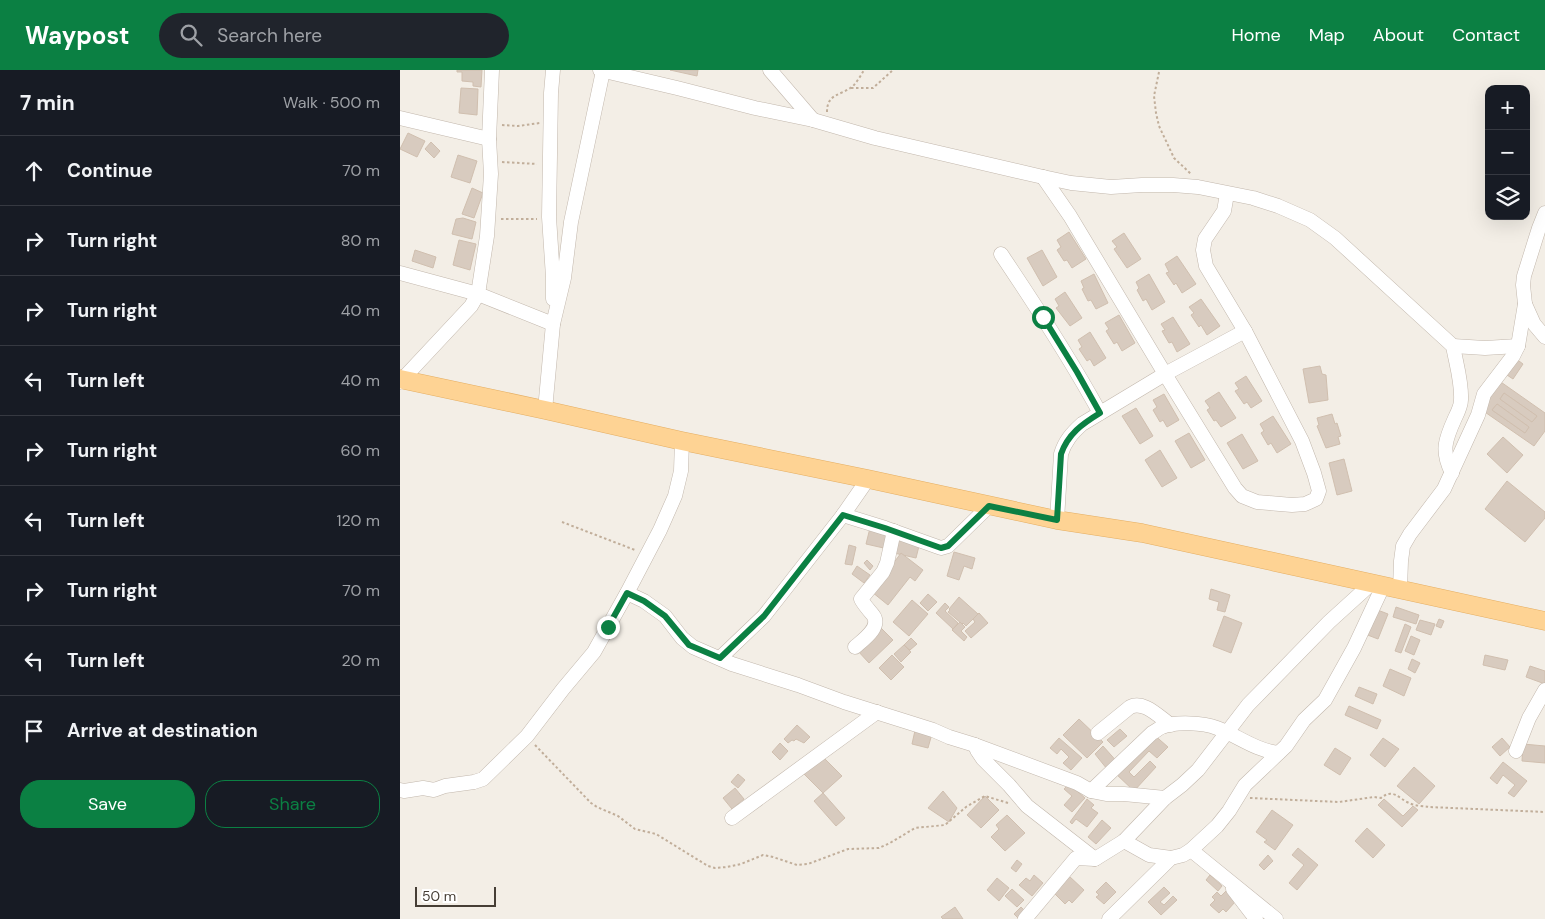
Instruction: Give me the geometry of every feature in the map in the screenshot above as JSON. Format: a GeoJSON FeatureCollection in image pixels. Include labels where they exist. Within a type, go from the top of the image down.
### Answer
{"type":"FeatureCollection","features":[{"type":"Feature","properties":{"kind":"main road"},"geometry":{"type":"LineString","coordinates":[[401,380],[989,506],[1057,520],[1142,534],[1545,621]]}},
{"type":"Feature","properties":{"kind":"street"},"geometry":{"type":"LineString","coordinates":[[401,380],[472,306],[478,294],[488,220],[492,70]]}},
{"type":"Feature","properties":{"kind":"street"},"geometry":{"type":"LineString","coordinates":[[545,410],[552,324],[553,277],[549,219],[549,164],[553,70]]}},
{"type":"Feature","properties":{"kind":"street"},"geometry":{"type":"LineString","coordinates":[[552,324],[564,278],[572,222],[601,70],[755,108],[814,120],[875,138],[1071,183],[1111,188],[1142,185],[1198,187],[1253,198],[1278,206],[1310,220],[1334,238],[1453,346],[1461,400],[1460,408],[1445,447],[1446,460],[1452,473]]}},
{"type":"Feature","properties":{"kind":"street"},"geometry":{"type":"LineString","coordinates":[[770,70],[814,120]]}},
{"type":"Feature","properties":{"kind":"street"},"geometry":{"type":"LineString","coordinates":[[400,118],[489,139]]}},
{"type":"Feature","properties":{"kind":"street"},"geometry":{"type":"LineString","coordinates":[[1043,177],[1070,216],[1235,488],[1242,496],[1256,502],[1292,505],[1305,504],[1316,499],[1318,492],[1314,474],[1302,441],[1245,331],[1206,266],[1203,250],[1205,238],[1224,211],[1227,194]]}},
{"type":"Feature","properties":{"kind":"street"},"geometry":{"type":"LineString","coordinates":[[1124,841],[1149,855],[1171,858],[1183,855],[1191,850],[1217,826],[1245,785],[1286,746],[1304,720],[1325,700],[1332,690],[1385,586],[1401,560],[1403,546],[1444,489],[1478,416],[1484,394],[1513,356],[1518,346],[1525,304],[1524,276],[1545,213]]}},
{"type":"Feature","properties":{"kind":"street"},"geometry":{"type":"LineString","coordinates":[[1001,254],[1043,317],[1100,413]]}},
{"type":"Feature","properties":{"kind":"street"},"geometry":{"type":"LineString","coordinates":[[400,273],[478,294],[552,324]]}},
{"type":"Feature","properties":{"kind":"street"},"geometry":{"type":"LineString","coordinates":[[1525,304],[1534,324],[1545,337]]}},
{"type":"Feature","properties":{"kind":"street"},"geometry":{"type":"LineString","coordinates":[[1057,520],[1061,454],[1064,443],[1072,433],[1082,424],[1165,374],[1245,331]]}},
{"type":"Feature","properties":{"kind":"street"},"geometry":{"type":"LineString","coordinates":[[1453,346],[1485,348],[1518,346]]}},
{"type":"Feature","properties":{"kind":"street"},"geometry":{"type":"LineString","coordinates":[[400,790],[423,788],[434,790],[483,779],[527,736],[594,652],[647,556],[675,496],[681,471],[682,441]]}},
{"type":"Feature","properties":{"kind":"street"},"geometry":{"type":"LineString","coordinates":[[720,658],[764,616],[843,515],[868,479]]}},
{"type":"Feature","properties":{"kind":"street"},"geometry":{"type":"LineString","coordinates":[[843,515],[941,548],[948,546],[989,506]]}},
{"type":"Feature","properties":{"kind":"street"},"geometry":{"type":"LineString","coordinates":[[855,647],[874,627],[876,622],[860,599],[883,572],[887,563],[894,531]]}},
{"type":"Feature","properties":{"kind":"street"},"geometry":{"type":"LineString","coordinates":[[1025,919],[1076,858],[1096,860],[1124,841],[1165,798],[1198,770],[1225,732],[1248,705],[1329,622],[1385,586]]}},
{"type":"Feature","properties":{"kind":"street"},"geometry":{"type":"LineString","coordinates":[[627,593],[644,601],[665,616],[689,645],[732,664],[976,745],[1077,783],[1091,791],[1106,794],[1165,798]]}},
{"type":"Feature","properties":{"kind":"street"},"geometry":{"type":"LineString","coordinates":[[1516,751],[1528,718],[1545,690]]}},
{"type":"Feature","properties":{"kind":"street"},"geometry":{"type":"LineString","coordinates":[[1098,733],[1130,707],[1138,704],[1171,725]]}},
{"type":"Feature","properties":{"kind":"street"},"geometry":{"type":"LineString","coordinates":[[732,818],[877,712]]}},
{"type":"Feature","properties":{"kind":"street"},"geometry":{"type":"LineString","coordinates":[[1091,791],[1152,733],[1162,727],[1171,725],[1203,725],[1216,728],[1257,748],[1278,753]]}},
{"type":"Feature","properties":{"kind":"street"},"geometry":{"type":"LineString","coordinates":[[976,745],[983,759],[1009,785],[1026,806],[1096,860]]}},
{"type":"Feature","properties":{"kind":"street"},"geometry":{"type":"LineString","coordinates":[[1191,850],[1276,919]]}},
{"type":"Feature","properties":{"kind":"street"},"geometry":{"type":"LineString","coordinates":[[1109,919],[1171,858]]}},
{"type":"Feature","properties":{"kind":"street"},"geometry":{"type":"LineString","coordinates":[[1224,876],[1256,919]]}},
{"type":"Feature","properties":{"kind":"path"},"geometry":{"type":"LineString","coordinates":[[828,124],[827,103],[852,87],[864,70]]}},
{"type":"Feature","properties":{"kind":"path"},"geometry":{"type":"LineString","coordinates":[[849,88],[873,88],[893,70]]}},
{"type":"Feature","properties":{"kind":"path"},"geometry":{"type":"LineString","coordinates":[[1159,72],[1154,96],[1159,126],[1174,158],[1192,175],[1198,187]]}},
{"type":"Feature","properties":{"kind":"path"},"geometry":{"type":"LineString","coordinates":[[490,124],[518,126],[551,123]]}},
{"type":"Feature","properties":{"kind":"path"},"geometry":{"type":"LineString","coordinates":[[490,162],[549,164]]}},
{"type":"Feature","properties":{"kind":"path"},"geometry":{"type":"LineString","coordinates":[[488,220],[549,219]]}},
{"type":"Feature","properties":{"kind":"path"},"geometry":{"type":"LineString","coordinates":[[562,522],[647,556]]}},
{"type":"Feature","properties":{"kind":"path"},"geometry":{"type":"LineString","coordinates":[[527,736],[597,808],[618,816],[635,829],[656,834],[708,866],[715,868],[740,864],[763,855],[798,865],[808,864],[848,849],[879,848],[915,828],[945,824],[966,807],[985,796],[1026,806]]}},
{"type":"Feature","properties":{"kind":"path"},"geometry":{"type":"LineString","coordinates":[[1237,798],[1339,802],[1374,797],[1381,798],[1386,794],[1395,794],[1411,804],[1429,807],[1545,812]]}},
{"type":"Feature","properties":{"kind":"building"},"geometry":{"type":"Polygon","coordinates":[[[457,70],[482,70],[481,87],[473,86],[473,82],[462,81],[462,72],[457,72],[457,70]]]}},
{"type":"Feature","properties":{"kind":"building"},"geometry":{"type":"Polygon","coordinates":[[[670,70],[698,70],[697,76],[670,70]]]}},
{"type":"Feature","properties":{"kind":"building"},"geometry":{"type":"Polygon","coordinates":[[[461,88],[478,89],[477,115],[459,113],[461,88]]]}},
{"type":"Feature","properties":{"kind":"building"},"geometry":{"type":"Polygon","coordinates":[[[408,133],[425,141],[417,157],[400,149],[408,133]]]}},
{"type":"Feature","properties":{"kind":"building"},"geometry":{"type":"Polygon","coordinates":[[[431,142],[440,151],[434,158],[425,149],[431,142]]]}},
{"type":"Feature","properties":{"kind":"building"},"geometry":{"type":"Polygon","coordinates":[[[458,155],[477,161],[470,183],[451,177],[458,155]]]}},
{"type":"Feature","properties":{"kind":"building"},"geometry":{"type":"Polygon","coordinates":[[[472,188],[483,193],[474,218],[462,214],[472,188]]]}},
{"type":"Feature","properties":{"kind":"building"},"geometry":{"type":"Polygon","coordinates":[[[463,218],[476,222],[472,239],[452,234],[456,219],[463,218]]]}},
{"type":"Feature","properties":{"kind":"building"},"geometry":{"type":"Polygon","coordinates":[[[1069,232],[1086,259],[1072,268],[1067,260],[1064,261],[1057,250],[1061,247],[1057,240],[1069,232]]]}},
{"type":"Feature","properties":{"kind":"building"},"geometry":{"type":"Polygon","coordinates":[[[1124,233],[1141,259],[1127,268],[1114,249],[1117,247],[1112,241],[1124,233]]]}},
{"type":"Feature","properties":{"kind":"building"},"geometry":{"type":"Polygon","coordinates":[[[459,240],[476,244],[470,270],[453,265],[459,240]]]}},
{"type":"Feature","properties":{"kind":"building"},"geometry":{"type":"Polygon","coordinates":[[[415,250],[436,257],[433,268],[412,261],[415,250]]]}},
{"type":"Feature","properties":{"kind":"building"},"geometry":{"type":"Polygon","coordinates":[[[1042,250],[1057,277],[1043,286],[1027,258],[1042,250]]]}},
{"type":"Feature","properties":{"kind":"building"},"geometry":{"type":"Polygon","coordinates":[[[1177,256],[1196,284],[1182,293],[1176,283],[1174,285],[1166,273],[1169,272],[1165,264],[1177,256]]]}},
{"type":"Feature","properties":{"kind":"building"},"geometry":{"type":"Polygon","coordinates":[[[1094,274],[1108,303],[1096,309],[1091,300],[1088,301],[1082,289],[1084,288],[1081,281],[1094,274]]]}},
{"type":"Feature","properties":{"kind":"building"},"geometry":{"type":"Polygon","coordinates":[[[1149,274],[1165,302],[1152,310],[1146,299],[1143,301],[1137,290],[1139,288],[1136,282],[1149,274]]]}},
{"type":"Feature","properties":{"kind":"building"},"geometry":{"type":"Polygon","coordinates":[[[1065,292],[1082,318],[1070,326],[1056,308],[1059,306],[1055,299],[1065,292]]]}},
{"type":"Feature","properties":{"kind":"building"},"geometry":{"type":"Polygon","coordinates":[[[1201,299],[1220,326],[1207,335],[1201,325],[1199,327],[1191,315],[1194,313],[1189,307],[1201,299]]]}},
{"type":"Feature","properties":{"kind":"building"},"geometry":{"type":"Polygon","coordinates":[[[1119,315],[1135,343],[1122,351],[1117,342],[1114,344],[1106,331],[1109,329],[1105,323],[1119,315]]]}},
{"type":"Feature","properties":{"kind":"building"},"geometry":{"type":"Polygon","coordinates":[[[1173,317],[1190,344],[1177,352],[1172,342],[1169,343],[1162,331],[1165,330],[1161,324],[1173,317]]]}},
{"type":"Feature","properties":{"kind":"building"},"geometry":{"type":"Polygon","coordinates":[[[1090,332],[1106,358],[1094,366],[1090,359],[1087,361],[1079,349],[1082,347],[1078,340],[1090,332]]]}},
{"type":"Feature","properties":{"kind":"building"},"geometry":{"type":"Polygon","coordinates":[[[1515,358],[1523,364],[1513,379],[1504,373],[1515,358]]]}},
{"type":"Feature","properties":{"kind":"building"},"geometry":{"type":"Polygon","coordinates":[[[1320,366],[1322,374],[1326,375],[1328,400],[1309,403],[1303,369],[1320,366]]]}},
{"type":"Feature","properties":{"kind":"building"},"geometry":{"type":"Polygon","coordinates":[[[1246,376],[1262,401],[1251,408],[1247,402],[1244,404],[1235,391],[1239,389],[1235,383],[1246,376]]]}},
{"type":"Feature","properties":{"kind":"building"},"geometry":{"type":"Polygon","coordinates":[[[1498,380],[1545,413],[1545,431],[1534,446],[1479,408],[1498,380]],[[1504,393],[1500,399],[1532,422],[1537,416],[1504,393]],[[1497,404],[1492,410],[1525,433],[1529,427],[1497,404]]]}},
{"type":"Feature","properties":{"kind":"building"},"geometry":{"type":"Polygon","coordinates":[[[1219,392],[1236,418],[1221,427],[1216,420],[1214,421],[1207,410],[1210,408],[1205,401],[1219,392]]]}},
{"type":"Feature","properties":{"kind":"building"},"geometry":{"type":"Polygon","coordinates":[[[1504,393],[1537,416],[1532,422],[1500,399],[1504,393]]]}},
{"type":"Feature","properties":{"kind":"building"},"geometry":{"type":"Polygon","coordinates":[[[1164,394],[1179,420],[1167,427],[1163,420],[1160,422],[1153,410],[1157,407],[1153,400],[1164,394]]]}},
{"type":"Feature","properties":{"kind":"building"},"geometry":{"type":"Polygon","coordinates":[[[1497,404],[1529,427],[1525,433],[1492,410],[1497,404]]]}},
{"type":"Feature","properties":{"kind":"building"},"geometry":{"type":"Polygon","coordinates":[[[1136,408],[1153,436],[1140,444],[1122,416],[1136,408]]]}},
{"type":"Feature","properties":{"kind":"building"},"geometry":{"type":"Polygon","coordinates":[[[1332,414],[1341,436],[1338,437],[1340,444],[1326,448],[1317,426],[1319,425],[1317,418],[1332,414]]]}},
{"type":"Feature","properties":{"kind":"building"},"geometry":{"type":"Polygon","coordinates":[[[1273,416],[1291,444],[1277,453],[1271,443],[1268,445],[1261,433],[1264,431],[1260,424],[1273,416]]]}},
{"type":"Feature","properties":{"kind":"building"},"geometry":{"type":"Polygon","coordinates":[[[1189,433],[1205,460],[1191,468],[1175,441],[1189,433]]]}},
{"type":"Feature","properties":{"kind":"building"},"geometry":{"type":"Polygon","coordinates":[[[1242,434],[1258,461],[1243,469],[1227,443],[1242,434]]]}},
{"type":"Feature","properties":{"kind":"building"},"geometry":{"type":"Polygon","coordinates":[[[1503,437],[1523,455],[1507,473],[1487,454],[1503,437]]]}},
{"type":"Feature","properties":{"kind":"building"},"geometry":{"type":"Polygon","coordinates":[[[1160,450],[1177,478],[1162,487],[1145,460],[1160,450]]]}},
{"type":"Feature","properties":{"kind":"building"},"geometry":{"type":"Polygon","coordinates":[[[1344,459],[1352,491],[1337,495],[1329,463],[1344,459]]]}},
{"type":"Feature","properties":{"kind":"building"},"geometry":{"type":"Polygon","coordinates":[[[1507,481],[1545,512],[1545,518],[1525,542],[1485,509],[1507,481]]]}},
{"type":"Feature","properties":{"kind":"building"},"geometry":{"type":"Polygon","coordinates":[[[870,528],[892,534],[888,549],[866,544],[870,528]]]}},
{"type":"Feature","properties":{"kind":"building"},"geometry":{"type":"Polygon","coordinates":[[[898,536],[920,542],[916,558],[894,553],[898,536]]]}},
{"type":"Feature","properties":{"kind":"building"},"geometry":{"type":"Polygon","coordinates":[[[849,545],[856,547],[852,565],[845,564],[849,545]]]}},
{"type":"Feature","properties":{"kind":"building"},"geometry":{"type":"Polygon","coordinates":[[[954,552],[975,558],[972,569],[964,566],[959,580],[947,576],[954,552]]]}},
{"type":"Feature","properties":{"kind":"building"},"geometry":{"type":"Polygon","coordinates":[[[901,553],[923,570],[915,581],[910,577],[888,605],[872,592],[901,553]]]}},
{"type":"Feature","properties":{"kind":"building"},"geometry":{"type":"Polygon","coordinates":[[[867,560],[873,566],[870,570],[864,563],[867,560]]]}},
{"type":"Feature","properties":{"kind":"building"},"geometry":{"type":"Polygon","coordinates":[[[857,566],[870,575],[864,583],[852,574],[857,566]]]}},
{"type":"Feature","properties":{"kind":"building"},"geometry":{"type":"Polygon","coordinates":[[[1211,589],[1230,595],[1225,612],[1217,610],[1219,602],[1209,599],[1211,589]]]}},
{"type":"Feature","properties":{"kind":"building"},"geometry":{"type":"Polygon","coordinates":[[[928,594],[937,602],[928,611],[920,603],[928,594]]]}},
{"type":"Feature","properties":{"kind":"building"},"geometry":{"type":"Polygon","coordinates":[[[959,597],[978,614],[966,626],[948,612],[959,597]]]}},
{"type":"Feature","properties":{"kind":"building"},"geometry":{"type":"Polygon","coordinates":[[[912,600],[928,614],[909,636],[893,622],[912,600]]]}},
{"type":"Feature","properties":{"kind":"building"},"geometry":{"type":"Polygon","coordinates":[[[945,603],[949,607],[945,611],[958,623],[953,629],[936,613],[945,603]]]}},
{"type":"Feature","properties":{"kind":"building"},"geometry":{"type":"Polygon","coordinates":[[[1396,607],[1419,615],[1416,624],[1393,617],[1396,607]]]}},
{"type":"Feature","properties":{"kind":"building"},"geometry":{"type":"Polygon","coordinates":[[[1375,609],[1388,614],[1378,639],[1365,634],[1375,609]]]}},
{"type":"Feature","properties":{"kind":"building"},"geometry":{"type":"Polygon","coordinates":[[[979,613],[988,623],[971,638],[965,631],[975,622],[973,619],[979,613]]]}},
{"type":"Feature","properties":{"kind":"building"},"geometry":{"type":"Polygon","coordinates":[[[1224,616],[1242,623],[1231,653],[1213,646],[1224,616]]]}},
{"type":"Feature","properties":{"kind":"building"},"geometry":{"type":"Polygon","coordinates":[[[1439,619],[1444,621],[1441,628],[1436,626],[1439,619]]]}},
{"type":"Feature","properties":{"kind":"building"},"geometry":{"type":"Polygon","coordinates":[[[1420,620],[1435,624],[1431,635],[1416,630],[1420,620]]]}},
{"type":"Feature","properties":{"kind":"building"},"geometry":{"type":"Polygon","coordinates":[[[960,622],[965,627],[961,631],[967,637],[964,641],[952,630],[960,622]]]}},
{"type":"Feature","properties":{"kind":"building"},"geometry":{"type":"Polygon","coordinates":[[[1405,624],[1411,627],[1401,653],[1395,651],[1405,624]]]}},
{"type":"Feature","properties":{"kind":"building"},"geometry":{"type":"Polygon","coordinates":[[[881,628],[893,640],[869,663],[857,650],[881,628]]]}},
{"type":"Feature","properties":{"kind":"building"},"geometry":{"type":"Polygon","coordinates":[[[1411,636],[1420,640],[1414,655],[1405,651],[1411,636]]]}},
{"type":"Feature","properties":{"kind":"building"},"geometry":{"type":"Polygon","coordinates":[[[911,638],[917,644],[910,650],[904,645],[911,638]]]}},
{"type":"Feature","properties":{"kind":"building"},"geometry":{"type":"Polygon","coordinates":[[[904,645],[911,652],[901,662],[894,654],[904,645]]]}},
{"type":"Feature","properties":{"kind":"building"},"geometry":{"type":"Polygon","coordinates":[[[892,655],[904,667],[891,680],[879,668],[892,655]]]}},
{"type":"Feature","properties":{"kind":"building"},"geometry":{"type":"Polygon","coordinates":[[[1485,655],[1508,660],[1505,670],[1483,665],[1485,655]]]}},
{"type":"Feature","properties":{"kind":"building"},"geometry":{"type":"Polygon","coordinates":[[[1412,659],[1420,663],[1415,673],[1408,669],[1412,659]]]}},
{"type":"Feature","properties":{"kind":"building"},"geometry":{"type":"Polygon","coordinates":[[[1530,666],[1545,671],[1545,684],[1526,677],[1530,666]]]}},
{"type":"Feature","properties":{"kind":"building"},"geometry":{"type":"Polygon","coordinates":[[[1390,669],[1411,678],[1404,696],[1383,686],[1390,669]]]}},
{"type":"Feature","properties":{"kind":"building"},"geometry":{"type":"Polygon","coordinates":[[[1359,687],[1377,694],[1373,704],[1355,696],[1359,687]]]}},
{"type":"Feature","properties":{"kind":"building"},"geometry":{"type":"Polygon","coordinates":[[[1349,706],[1381,720],[1377,729],[1345,715],[1349,706]]]}},
{"type":"Feature","properties":{"kind":"building"},"geometry":{"type":"Polygon","coordinates":[[[1079,719],[1103,742],[1087,758],[1063,735],[1079,719]]]}},
{"type":"Feature","properties":{"kind":"building"},"geometry":{"type":"Polygon","coordinates":[[[797,725],[810,737],[804,743],[796,739],[788,743],[784,739],[797,725]]]}},
{"type":"Feature","properties":{"kind":"building"},"geometry":{"type":"Polygon","coordinates":[[[916,726],[933,730],[928,748],[912,744],[916,726]]]}},
{"type":"Feature","properties":{"kind":"building"},"geometry":{"type":"Polygon","coordinates":[[[1120,729],[1127,736],[1114,747],[1107,740],[1120,729]]]}},
{"type":"Feature","properties":{"kind":"building"},"geometry":{"type":"Polygon","coordinates":[[[1152,733],[1168,747],[1157,758],[1149,751],[1129,772],[1134,777],[1150,761],[1156,767],[1134,791],[1115,773],[1152,733]]]}},
{"type":"Feature","properties":{"kind":"building"},"geometry":{"type":"Polygon","coordinates":[[[1059,738],[1082,758],[1071,770],[1063,763],[1069,757],[1061,749],[1057,754],[1050,748],[1059,738]]]}},
{"type":"Feature","properties":{"kind":"building"},"geometry":{"type":"Polygon","coordinates":[[[1383,738],[1399,749],[1385,767],[1370,755],[1383,738]]]}},
{"type":"Feature","properties":{"kind":"building"},"geometry":{"type":"Polygon","coordinates":[[[1502,738],[1510,747],[1500,756],[1492,747],[1502,738]]]}},
{"type":"Feature","properties":{"kind":"building"},"geometry":{"type":"Polygon","coordinates":[[[780,743],[788,751],[780,760],[772,752],[780,743]]]}},
{"type":"Feature","properties":{"kind":"building"},"geometry":{"type":"Polygon","coordinates":[[[1523,744],[1545,746],[1545,763],[1522,761],[1523,744]]]}},
{"type":"Feature","properties":{"kind":"building"},"geometry":{"type":"Polygon","coordinates":[[[1103,746],[1119,764],[1111,774],[1095,754],[1103,746]]]}},
{"type":"Feature","properties":{"kind":"building"},"geometry":{"type":"Polygon","coordinates":[[[1335,748],[1351,758],[1340,775],[1324,765],[1335,748]]]}},
{"type":"Feature","properties":{"kind":"building"},"geometry":{"type":"Polygon","coordinates":[[[819,753],[842,776],[823,793],[801,771],[819,753]]]}},
{"type":"Feature","properties":{"kind":"building"},"geometry":{"type":"Polygon","coordinates":[[[1503,762],[1527,781],[1514,797],[1508,793],[1515,785],[1503,775],[1497,784],[1490,778],[1503,762]]]}},
{"type":"Feature","properties":{"kind":"building"},"geometry":{"type":"Polygon","coordinates":[[[1414,767],[1435,786],[1419,804],[1397,786],[1414,767]]]}},
{"type":"Feature","properties":{"kind":"building"},"geometry":{"type":"Polygon","coordinates":[[[738,774],[745,780],[738,788],[731,782],[738,774]]]}},
{"type":"Feature","properties":{"kind":"building"},"geometry":{"type":"Polygon","coordinates":[[[1069,784],[1085,798],[1072,812],[1064,805],[1072,796],[1064,789],[1069,784]]]}},
{"type":"Feature","properties":{"kind":"building"},"geometry":{"type":"Polygon","coordinates":[[[735,788],[744,799],[732,809],[723,798],[735,788]]]}},
{"type":"Feature","properties":{"kind":"building"},"geometry":{"type":"Polygon","coordinates":[[[943,791],[957,808],[949,822],[928,808],[943,791]]]}},
{"type":"Feature","properties":{"kind":"building"},"geometry":{"type":"Polygon","coordinates":[[[823,793],[845,818],[836,826],[814,801],[823,793]]]}},
{"type":"Feature","properties":{"kind":"building"},"geometry":{"type":"Polygon","coordinates":[[[985,796],[999,810],[981,828],[967,815],[985,796]]]}},
{"type":"Feature","properties":{"kind":"building"},"geometry":{"type":"Polygon","coordinates":[[[1087,799],[1094,805],[1091,808],[1098,813],[1087,827],[1076,819],[1072,824],[1070,822],[1087,799]]]}},
{"type":"Feature","properties":{"kind":"building"},"geometry":{"type":"Polygon","coordinates":[[[1384,799],[1403,816],[1413,806],[1418,810],[1402,827],[1378,805],[1384,799]]]}},
{"type":"Feature","properties":{"kind":"building"},"geometry":{"type":"Polygon","coordinates":[[[1272,810],[1293,825],[1275,850],[1264,842],[1267,840],[1256,832],[1272,810]]]}},
{"type":"Feature","properties":{"kind":"building"},"geometry":{"type":"Polygon","coordinates":[[[1007,815],[1025,833],[1005,851],[991,837],[999,829],[996,825],[1007,815]]]}},
{"type":"Feature","properties":{"kind":"building"},"geometry":{"type":"Polygon","coordinates":[[[1102,820],[1111,828],[1096,844],[1088,837],[1102,820]]]}},
{"type":"Feature","properties":{"kind":"building"},"geometry":{"type":"Polygon","coordinates":[[[1367,828],[1385,845],[1373,858],[1355,841],[1367,828]]]}},
{"type":"Feature","properties":{"kind":"building"},"geometry":{"type":"Polygon","coordinates":[[[1298,848],[1318,865],[1297,890],[1289,883],[1304,865],[1292,855],[1298,848]]]}},
{"type":"Feature","properties":{"kind":"building"},"geometry":{"type":"Polygon","coordinates":[[[1268,855],[1273,861],[1264,870],[1259,865],[1268,855]]]}},
{"type":"Feature","properties":{"kind":"building"},"geometry":{"type":"Polygon","coordinates":[[[1017,860],[1022,864],[1016,872],[1011,868],[1017,860]]]}},
{"type":"Feature","properties":{"kind":"building"},"geometry":{"type":"Polygon","coordinates":[[[1034,875],[1043,883],[1032,896],[1019,885],[1026,878],[1030,881],[1034,875]]]}},
{"type":"Feature","properties":{"kind":"building"},"geometry":{"type":"Polygon","coordinates":[[[1210,875],[1222,886],[1218,891],[1206,880],[1210,875]]]}},
{"type":"Feature","properties":{"kind":"building"},"geometry":{"type":"Polygon","coordinates":[[[1069,876],[1084,890],[1072,903],[1069,900],[1065,904],[1054,893],[1069,876]]]}},
{"type":"Feature","properties":{"kind":"building"},"geometry":{"type":"Polygon","coordinates":[[[997,878],[1009,888],[999,901],[987,890],[997,878]]]}},
{"type":"Feature","properties":{"kind":"building"},"geometry":{"type":"Polygon","coordinates":[[[1106,882],[1116,892],[1104,904],[1096,897],[1099,895],[1096,892],[1106,882]]]}},
{"type":"Feature","properties":{"kind":"building"},"geometry":{"type":"Polygon","coordinates":[[[1164,887],[1170,893],[1160,902],[1164,905],[1173,896],[1177,900],[1161,915],[1148,902],[1164,887]]]}},
{"type":"Feature","properties":{"kind":"building"},"geometry":{"type":"Polygon","coordinates":[[[1012,889],[1024,900],[1017,907],[1005,896],[1012,889]]]}},
{"type":"Feature","properties":{"kind":"building"},"geometry":{"type":"Polygon","coordinates":[[[1227,890],[1235,897],[1232,900],[1235,902],[1226,912],[1223,909],[1219,913],[1210,905],[1215,900],[1212,897],[1217,892],[1221,896],[1227,890]]]}},
{"type":"Feature","properties":{"kind":"building"},"geometry":{"type":"Polygon","coordinates":[[[955,907],[963,919],[943,919],[941,917],[955,907]]]}},
{"type":"Feature","properties":{"kind":"building"},"geometry":{"type":"Polygon","coordinates":[[[1021,907],[1025,911],[1018,918],[1014,914],[1021,907]]]}},
{"type":"Feature","properties":{"kind":"route"},"geometry":{"type":"LineString","coordinates":[[608,627],[627,593],[660,611],[671,622],[686,643],[720,658],[764,616],[843,515],[941,548],[948,546],[989,506],[1057,520],[1061,454],[1064,443],[1082,424],[1100,413],[1043,317]]}}]}
